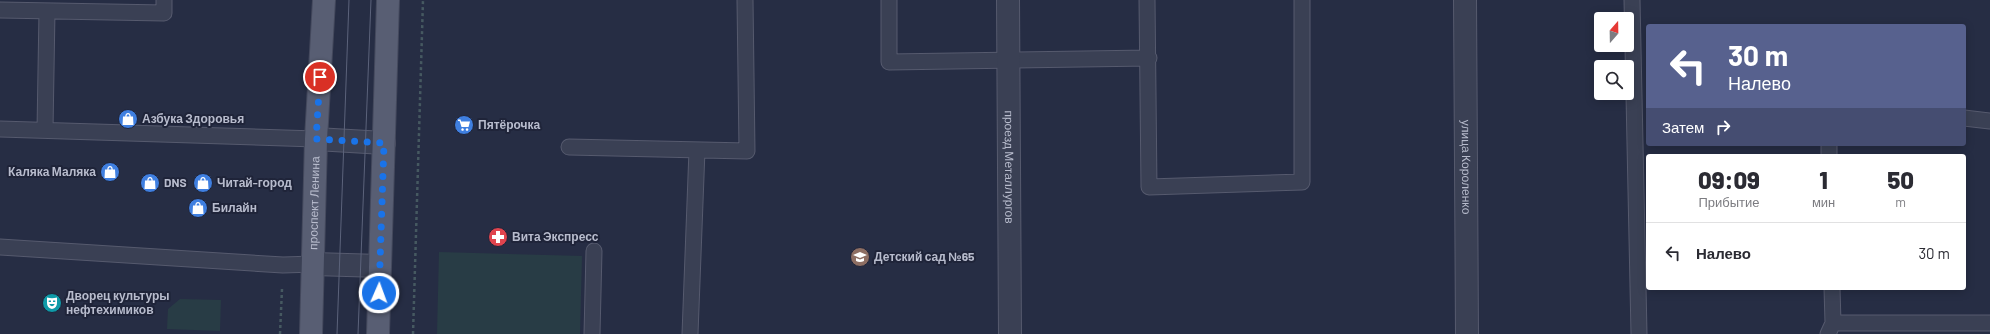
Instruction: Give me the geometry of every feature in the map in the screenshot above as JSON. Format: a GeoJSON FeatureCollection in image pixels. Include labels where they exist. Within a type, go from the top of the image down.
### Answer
{"type":"FeatureCollection","features":[{"type":"Feature","properties":{"kind":"main road","name":"проспект Ленина"},"geometry":{"type":"LineString","coordinates":[[311,334],[314,264],[316,139],[324,0]]}},
{"type":"Feature","properties":{"kind":"main road"},"geometry":{"type":"LineString","coordinates":[[378,334],[388,0]]}},
{"type":"Feature","properties":{"kind":"street","name":"проезд Металлургов"},"geometry":{"type":"LineString","coordinates":[[1008,0],[1010,334]]}},
{"type":"Feature","properties":{"kind":"street","name":"улица Короленко"},"geometry":{"type":"LineString","coordinates":[[1465,0],[1467,334]]}},
{"type":"Feature","properties":{"kind":"street"},"geometry":{"type":"LineString","coordinates":[[316,139],[384,143]]}},
{"type":"Feature","properties":{"kind":"street"},"geometry":{"type":"LineString","coordinates":[[314,264],[380,266]]}},
{"type":"Feature","properties":{"kind":"lane"},"geometry":{"type":"LineString","coordinates":[[0,10],[164,13],[164,0]]}},
{"type":"Feature","properties":{"kind":"lane"},"geometry":{"type":"LineString","coordinates":[[569,147],[747,151],[745,0]]}},
{"type":"Feature","properties":{"kind":"lane"},"geometry":{"type":"LineString","coordinates":[[889,0],[889,62],[1149,58]]}},
{"type":"Feature","properties":{"kind":"lane"},"geometry":{"type":"LineString","coordinates":[[1148,0],[1149,187],[1302,182],[1302,0]]}},
{"type":"Feature","properties":{"kind":"lane"},"geometry":{"type":"LineString","coordinates":[[1632,0],[1639,334]]}},
{"type":"Feature","properties":{"kind":"lane"},"geometry":{"type":"LineString","coordinates":[[45,130],[47,11]]}},
{"type":"Feature","properties":{"kind":"lane"},"geometry":{"type":"LineString","coordinates":[[1966,118],[1990,121]]}},
{"type":"Feature","properties":{"kind":"lane"},"geometry":{"type":"LineString","coordinates":[[0,129],[316,139]]}},
{"type":"Feature","properties":{"kind":"lane"},"geometry":{"type":"LineString","coordinates":[[690,334],[697,150]]}},
{"type":"Feature","properties":{"kind":"lane"},"geometry":{"type":"LineString","coordinates":[[0,247],[283,265],[314,264]]}},
{"type":"Feature","properties":{"kind":"lane"},"geometry":{"type":"LineString","coordinates":[[592,334],[594,251]]}},
{"type":"Feature","properties":{"kind":"lane"},"geometry":{"type":"LineString","coordinates":[[1832,290],[1830,329],[1990,322]]}},
{"type":"Feature","properties":{"kind":"path"},"geometry":{"type":"LineString","coordinates":[[413,334],[423,0]]}},
{"type":"Feature","properties":{"kind":"shaded area"},"geometry":{"type":"Polygon","coordinates":[[[439,252],[582,256],[580,334],[437,334],[439,252]]]}},
{"type":"Feature","properties":{"kind":"shaded area"},"geometry":{"type":"Polygon","coordinates":[[[180,299],[221,300],[220,331],[167,329],[168,309],[180,299]]]}},
{"type":"Feature","properties":{"kind":"tram line"},"geometry":{"type":"LineString","coordinates":[[337,334],[349,0]]}},
{"type":"Feature","properties":{"kind":"tram line"},"geometry":{"type":"LineString","coordinates":[[358,334],[371,0]]}},
{"type":"Feature","properties":{"kind":"place","name":"Азбука Здоровья"},"geometry":{"type":"Point","coordinates":[128,119]}},
{"type":"Feature","properties":{"kind":"place","name":"Пятёрочка"},"geometry":{"type":"Point","coordinates":[464,125]}},
{"type":"Feature","properties":{"kind":"place","name":"Каляка Маляка"},"geometry":{"type":"Point","coordinates":[110,172]}},
{"type":"Feature","properties":{"kind":"place","name":"DNS"},"geometry":{"type":"Point","coordinates":[150,183]}},
{"type":"Feature","properties":{"kind":"place","name":"Читай-город"},"geometry":{"type":"Point","coordinates":[203,183]}},
{"type":"Feature","properties":{"kind":"place","name":"Билайн"},"geometry":{"type":"Point","coordinates":[198,208]}},
{"type":"Feature","properties":{"kind":"place","name":"Вита Экспресс"},"geometry":{"type":"Point","coordinates":[498,237]}},
{"type":"Feature","properties":{"kind":"place","name":"Детский сад №65"},"geometry":{"type":"Point","coordinates":[860,257]}},
{"type":"Feature","properties":{"kind":"place","name":"Дворец культуры нефтехимиков"},"geometry":{"type":"Point","coordinates":[52,303]}},
{"type":"Feature","properties":{"kind":"route"},"geometry":{"type":"LineString","coordinates":[[320,77],[316,139],[384,143],[379,293]]}}]}
